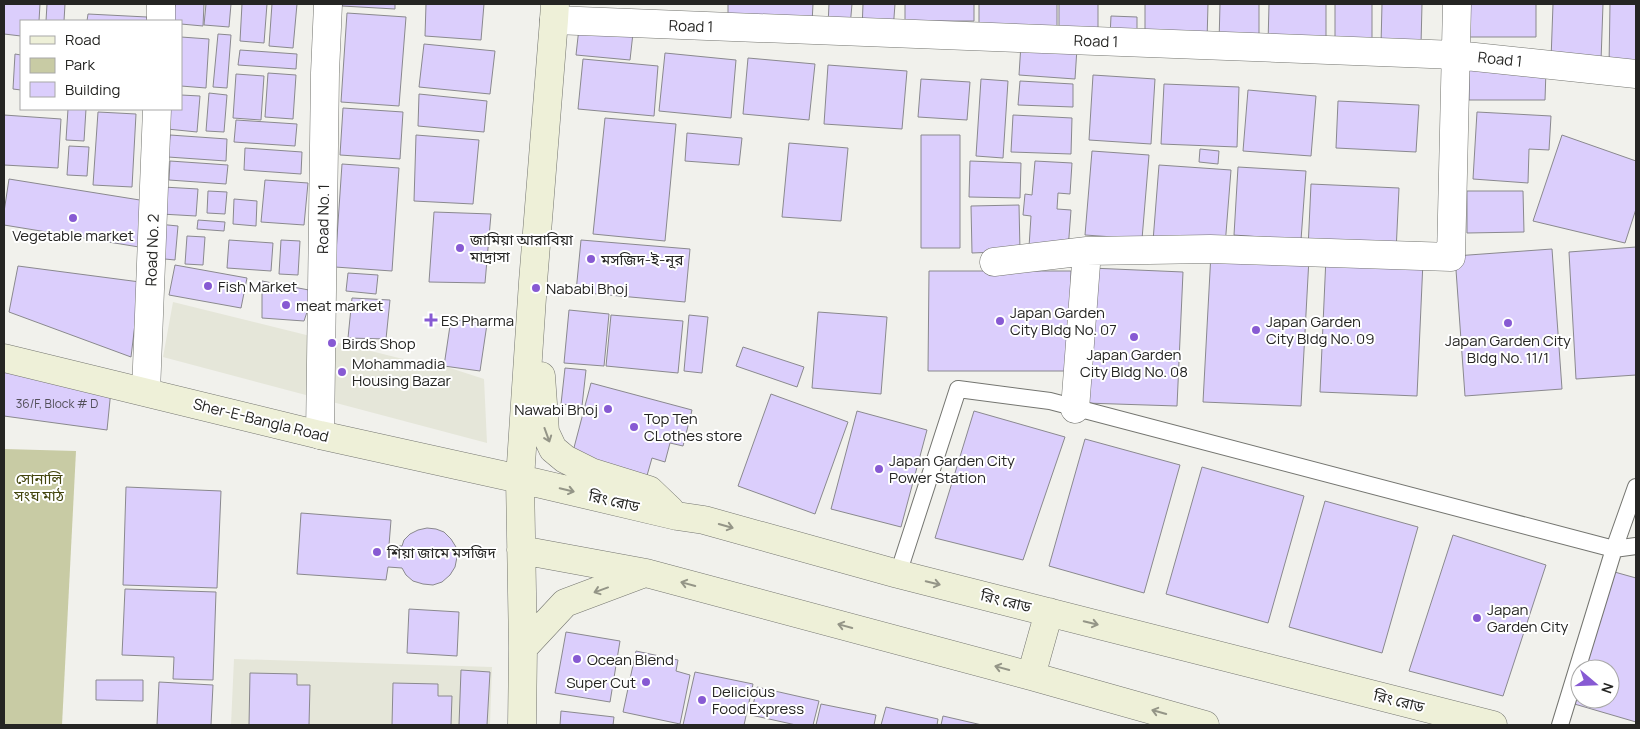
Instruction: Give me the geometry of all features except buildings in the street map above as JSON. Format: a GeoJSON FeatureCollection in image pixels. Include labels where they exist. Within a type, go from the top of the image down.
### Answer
{"type":"FeatureCollection","features":[{"type":"Feature","properties":{"kind":"main road"},"geometry":{"type":"LineString","coordinates":[[522,725],[523,648],[520,479],[554,12]]}},
{"type":"Feature","properties":{"kind":"main road"},"geometry":{"type":"LineString","coordinates":[[533,282],[545,432],[553,449],[565,459],[591,472],[649,490],[677,516]]}},
{"type":"Feature","properties":{"kind":"main road","name":"Sher-E-Bangla Road"},"geometry":{"type":"LineString","coordinates":[[4,358],[320,435],[520,479]]}},
{"type":"Feature","properties":{"kind":"main road","name":"রিং রোড"},"geometry":{"type":"LineString","coordinates":[[520,479],[677,516],[704,520],[898,574],[1493,725]]}},
{"type":"Feature","properties":{"kind":"main road"},"geometry":{"type":"LineString","coordinates":[[521,550],[646,573],[1206,725]]}},
{"type":"Feature","properties":{"kind":"main road"},"geometry":{"type":"LineString","coordinates":[[523,648],[565,603],[646,573]]}},
{"type":"Feature","properties":{"kind":"main road"},"geometry":{"type":"LineString","coordinates":[[1031,676],[1049,612]]}},
{"type":"Feature","properties":{"kind":"street"},"geometry":{"type":"LineString","coordinates":[[161,4],[161,20]]}},
{"type":"Feature","properties":{"kind":"street","name":"Road No. 1"},"geometry":{"type":"LineString","coordinates":[[320,435],[325,73],[328,4]]}},
{"type":"Feature","properties":{"kind":"street"},"geometry":{"type":"LineString","coordinates":[[994,262],[1087,251],[1210,248],[1451,257],[1457,4]]}},
{"type":"Feature","properties":{"kind":"street","name":"Road 1"},"geometry":{"type":"LineString","coordinates":[[554,12],[1456,55],[1636,74]]}},
{"type":"Feature","properties":{"kind":"street","name":"Road No. 2"},"geometry":{"type":"LineString","coordinates":[[146,392],[157,110]]}},
{"type":"Feature","properties":{"kind":"street"},"geometry":{"type":"LineString","coordinates":[[1075,409],[1087,251]]}},
{"type":"Feature","properties":{"kind":"lane"},"geometry":{"type":"LineString","coordinates":[[898,574],[958,388],[1050,402],[1614,549],[1636,546]]}},
{"type":"Feature","properties":{"kind":"lane"},"geometry":{"type":"LineString","coordinates":[[1560,725],[1614,549],[1636,487]]}},
{"type":"Feature","properties":{"kind":"shaded area","name":"Mohammadia Housing Bazar"},"geometry":{"type":"Polygon","coordinates":[[[173,302],[399,358],[444,366],[484,379],[487,443],[163,357],[173,302]]]}},
{"type":"Feature","properties":{"kind":"shaded area"},"geometry":{"type":"Polygon","coordinates":[[[234,659],[492,667],[490,725],[231,725],[234,659]]]}},
{"type":"Feature","properties":{"kind":"green space","name":"সোনালি সংঘ মাঠ"},"geometry":{"type":"Polygon","coordinates":[[[4,449],[76,451],[62,725],[4,725],[4,449]]]}},
{"type":"Feature","properties":{"kind":"place","name":"Vegetable market"},"geometry":{"type":"Point","coordinates":[73,218]}},
{"type":"Feature","properties":{"kind":"place","name":"জামিয়া আরাবিয়া মাদ্রাসা"},"geometry":{"type":"Point","coordinates":[460,248]}},
{"type":"Feature","properties":{"kind":"place","name":"মসজিদ-ই-নূর"},"geometry":{"type":"Point","coordinates":[591,259]}},
{"type":"Feature","properties":{"kind":"place","name":"Fish Market"},"geometry":{"type":"Point","coordinates":[208,286]}},
{"type":"Feature","properties":{"kind":"place","name":"Nababi Bhoj"},"geometry":{"type":"Point","coordinates":[536,288]}},
{"type":"Feature","properties":{"kind":"place","name":"meat market"},"geometry":{"type":"Point","coordinates":[286,305]}},
{"type":"Feature","properties":{"kind":"place","name":"ES Pharma"},"geometry":{"type":"Point","coordinates":[431,320]}},
{"type":"Feature","properties":{"kind":"place","name":"Japan Garden City Bldg No. 07"},"geometry":{"type":"Point","coordinates":[1000,321]}},
{"type":"Feature","properties":{"kind":"place","name":"Japan Garden City Bldg No. 11/1"},"geometry":{"type":"Point","coordinates":[1508,323]}},
{"type":"Feature","properties":{"kind":"place","name":"Japan Garden City Bldg No. 09"},"geometry":{"type":"Point","coordinates":[1256,330]}},
{"type":"Feature","properties":{"kind":"place","name":"Japan Garden City Bldg No. 08"},"geometry":{"type":"Point","coordinates":[1134,337]}},
{"type":"Feature","properties":{"kind":"place","name":"Birds Shop"},"geometry":{"type":"Point","coordinates":[332,343]}},
{"type":"Feature","properties":{"kind":"place","name":"Mohammadia Housing Bazar"},"geometry":{"type":"Point","coordinates":[342,372]}},
{"type":"Feature","properties":{"kind":"place","name":"Nawabi Bhoj"},"geometry":{"type":"Point","coordinates":[608,409]}},
{"type":"Feature","properties":{"kind":"place","name":"Top Ten CLothes store"},"geometry":{"type":"Point","coordinates":[634,427]}},
{"type":"Feature","properties":{"kind":"place","name":"Japan Garden City Power Station"},"geometry":{"type":"Point","coordinates":[879,469]}},
{"type":"Feature","properties":{"kind":"place","name":"শিয়া জামে মসজিদ"},"geometry":{"type":"Point","coordinates":[377,552]}},
{"type":"Feature","properties":{"kind":"place","name":"Japan Garden City"},"geometry":{"type":"Point","coordinates":[1477,618]}},
{"type":"Feature","properties":{"kind":"place","name":"Ocean Blend"},"geometry":{"type":"Point","coordinates":[577,659]}},
{"type":"Feature","properties":{"kind":"place","name":"Super Cut"},"geometry":{"type":"Point","coordinates":[646,682]}},
{"type":"Feature","properties":{"kind":"place","name":"Delicious Food Express"},"geometry":{"type":"Point","coordinates":[702,700]}}]}
